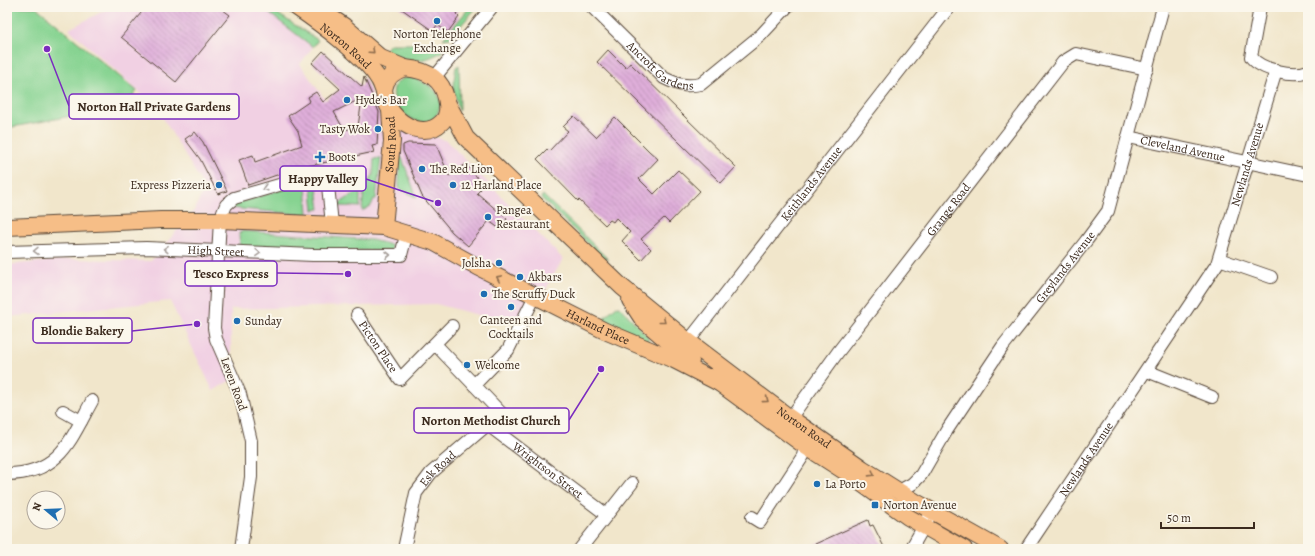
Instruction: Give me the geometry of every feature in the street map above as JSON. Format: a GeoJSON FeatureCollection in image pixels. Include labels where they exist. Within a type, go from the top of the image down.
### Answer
{"type":"FeatureCollection","features":[{"type":"Feature","properties":{"kind":"main road","name":"Norton Road"},"geometry":{"type":"LineString","coordinates":[[296,7],[327,30],[367,65],[379,80],[385,95]]}},
{"type":"Feature","properties":{"kind":"main road","name":"Norton Road"},"geometry":{"type":"LineString","coordinates":[[316,7],[344,26],[381,58],[405,68]]}},
{"type":"Feature","properties":{"kind":"main road"},"geometry":{"type":"LineString","coordinates":[[405,68],[423,72],[434,78],[440,84],[448,104],[447,114],[443,121],[434,127],[425,129],[410,127],[399,120],[390,110],[385,95],[386,84],[390,76],[395,71],[405,68]]}},
{"type":"Feature","properties":{"kind":"main road","name":"Norton Road"},"geometry":{"type":"LineString","coordinates":[[448,104],[466,138],[622,288],[643,320],[681,351],[787,423],[805,446],[923,526],[964,549]]}},
{"type":"Feature","properties":{"kind":"main road","name":"South Road"},"geometry":{"type":"LineString","coordinates":[[384,227],[392,141],[390,110]]}},
{"type":"Feature","properties":{"kind":"main road"},"geometry":{"type":"LineString","coordinates":[[392,141],[410,127]]}},
{"type":"Feature","properties":{"kind":"main road","name":"Norton Road"},"geometry":{"type":"LineString","coordinates":[[434,127],[466,138]]}},
{"type":"Feature","properties":{"kind":"main road"},"geometry":{"type":"LineString","coordinates":[[7,227],[161,220],[220,220],[384,227],[406,232]]}},
{"type":"Feature","properties":{"kind":"main road","name":"Harland Place"},"geometry":{"type":"LineString","coordinates":[[406,232],[433,242],[478,267],[605,331],[681,351],[719,383]]}},
{"type":"Feature","properties":{"kind":"main road","name":"Norton Road"},"geometry":{"type":"LineString","coordinates":[[719,383],[932,511],[1000,549]]}},
{"type":"Feature","properties":{"kind":"street"},"geometry":{"type":"LineString","coordinates":[[434,78],[492,7]]}},
{"type":"Feature","properties":{"kind":"street","name":"Ancroft Gardens"},"geometry":{"type":"LineString","coordinates":[[592,7],[664,78],[679,85],[689,86],[701,84],[761,35],[786,7]]}},
{"type":"Feature","properties":{"kind":"street","name":"Keithlands Avenue"},"geometry":{"type":"LineString","coordinates":[[681,351],[949,7]]}},
{"type":"Feature","properties":{"kind":"street","name":"Greylands Avenue"},"geometry":{"type":"LineString","coordinates":[[899,491],[912,484],[921,475],[947,430],[1003,346],[1108,211],[1147,69],[1162,7]]}},
{"type":"Feature","properties":{"kind":"street"},"geometry":{"type":"LineString","coordinates":[[1260,7],[1251,57],[1262,67],[1301,73],[1308,71]]}},
{"type":"Feature","properties":{"kind":"street","name":"Grange Road"},"geometry":{"type":"LineString","coordinates":[[787,423],[838,352],[1063,62],[1076,54],[1147,69]]}},
{"type":"Feature","properties":{"kind":"street","name":"Newlands Avenue"},"geometry":{"type":"LineString","coordinates":[[1026,549],[1147,371],[1219,259],[1247,162],[1276,70]]}},
{"type":"Feature","properties":{"kind":"street","name":"Cleveland Avenue"},"geometry":{"type":"LineString","coordinates":[[1128,137],[1308,175]]}},
{"type":"Feature","properties":{"kind":"street"},"geometry":{"type":"LineString","coordinates":[[220,220],[226,205],[234,198],[317,174],[325,179],[328,186],[332,224]]}},
{"type":"Feature","properties":{"kind":"street","name":"Leven Road"},"geometry":{"type":"LineString","coordinates":[[220,220],[214,328],[216,339],[240,394],[251,441],[251,476],[241,549]]}},
{"type":"Feature","properties":{"kind":"street","name":"High Street"},"geometry":{"type":"LineString","coordinates":[[7,252],[146,248],[313,255],[401,255],[406,232]]}},
{"type":"Feature","properties":{"kind":"street"},"geometry":{"type":"LineString","coordinates":[[1219,259],[1271,277]]}},
{"type":"Feature","properties":{"kind":"street"},"geometry":{"type":"LineString","coordinates":[[452,326],[435,344],[474,385],[508,350],[536,296]]}},
{"type":"Feature","properties":{"kind":"street","name":"Picton Place"},"geometry":{"type":"LineString","coordinates":[[357,315],[400,379],[435,344]]}},
{"type":"Feature","properties":{"kind":"street"},"geometry":{"type":"LineString","coordinates":[[1147,371],[1212,398]]}},
{"type":"Feature","properties":{"kind":"street","name":"Esk Road"},"geometry":{"type":"LineString","coordinates":[[404,549],[416,493],[431,473],[501,413],[474,385]]}},
{"type":"Feature","properties":{"kind":"street"},"geometry":{"type":"LineString","coordinates":[[7,474],[38,469],[56,459],[81,421],[92,401]]}},
{"type":"Feature","properties":{"kind":"street"},"geometry":{"type":"LineString","coordinates":[[63,411],[81,421]]}},
{"type":"Feature","properties":{"kind":"street","name":"Wrightson Street"},"geometry":{"type":"LineString","coordinates":[[488,425],[607,515]]}},
{"type":"Feature","properties":{"kind":"street"},"geometry":{"type":"LineString","coordinates":[[752,517],[760,522],[803,456],[805,446]]}},
{"type":"Feature","properties":{"kind":"street"},"geometry":{"type":"LineString","coordinates":[[580,549],[632,482]]}},
{"type":"Feature","properties":{"kind":"street"},"geometry":{"type":"LineString","coordinates":[[911,549],[932,511]]}},
{"type":"Feature","properties":{"kind":"shaded area"},"geometry":{"type":"Polygon","coordinates":[[[111,7],[267,7],[318,40],[300,64],[328,104],[367,84],[382,120],[447,141],[563,259],[538,303],[513,324],[436,304],[231,309],[231,380],[213,391],[170,301],[7,317],[7,265],[69,259],[151,261],[196,208],[204,187],[157,108],[69,29],[111,7]]]}},
{"type":"Feature","properties":{"kind":"green space"},"geometry":{"type":"Polygon","coordinates":[[[7,7],[36,7],[137,91],[125,106],[7,128],[7,7]]]}},
{"type":"Feature","properties":{"kind":"green space"},"geometry":{"type":"Polygon","coordinates":[[[261,7],[267,7],[318,40],[313,47],[261,7]]]}},
{"type":"Feature","properties":{"kind":"green space"},"geometry":{"type":"Polygon","coordinates":[[[470,7],[477,7],[450,38],[443,39],[470,7]]]}},
{"type":"Feature","properties":{"kind":"green space"},"geometry":{"type":"Polygon","coordinates":[[[390,44],[438,44],[443,51],[428,58],[414,60],[399,58],[384,52],[390,44]]]}},
{"type":"Feature","properties":{"kind":"green space"},"geometry":{"type":"Polygon","coordinates":[[[459,65],[459,111],[453,87],[456,67],[459,65]]]}},
{"type":"Feature","properties":{"kind":"green space"},"geometry":{"type":"Polygon","coordinates":[[[410,77],[427,84],[437,93],[440,104],[439,110],[434,118],[429,121],[419,122],[410,118],[402,112],[396,104],[394,87],[400,80],[410,77]]]}},
{"type":"Feature","properties":{"kind":"green space"},"geometry":{"type":"Polygon","coordinates":[[[399,156],[402,158],[417,198],[399,188],[399,156]]]}},
{"type":"Feature","properties":{"kind":"green space"},"geometry":{"type":"Polygon","coordinates":[[[381,158],[376,199],[374,199],[371,206],[362,211],[364,188],[373,175],[374,159],[381,158]]]}},
{"type":"Feature","properties":{"kind":"green space"},"geometry":{"type":"Polygon","coordinates":[[[316,180],[320,209],[314,210],[311,181],[316,180]]]}},
{"type":"Feature","properties":{"kind":"green space"},"geometry":{"type":"Polygon","coordinates":[[[300,184],[306,184],[307,215],[231,208],[231,205],[300,184]]]}},
{"type":"Feature","properties":{"kind":"green space"},"geometry":{"type":"Polygon","coordinates":[[[360,190],[360,207],[339,206],[340,203],[360,190]]]}},
{"type":"Feature","properties":{"kind":"green space"},"geometry":{"type":"Polygon","coordinates":[[[543,195],[609,260],[602,257],[541,198],[543,195]]]}},
{"type":"Feature","properties":{"kind":"green space"},"geometry":{"type":"Polygon","coordinates":[[[243,231],[372,240],[392,245],[391,251],[240,248],[239,233],[243,231]]]}},
{"type":"Feature","properties":{"kind":"green space"},"geometry":{"type":"Polygon","coordinates":[[[617,306],[620,307],[648,337],[648,342],[604,322],[605,316],[617,306]]]}},
{"type":"Feature","properties":{"kind":"building"},"geometry":{"type":"Polygon","coordinates":[[[146,7],[219,7],[230,15],[176,82],[121,37],[146,7]]]}},
{"type":"Feature","properties":{"kind":"building","name":"Norton Telephone Exchange"},"geometry":{"type":"Polygon","coordinates":[[[399,7],[461,7],[456,14],[459,17],[448,32],[437,25],[433,31],[399,7]]]}},
{"type":"Feature","properties":{"kind":"building"},"geometry":{"type":"Polygon","coordinates":[[[608,50],[626,68],[630,63],[736,167],[721,183],[597,62],[608,50]]]}},
{"type":"Feature","properties":{"kind":"building"},"geometry":{"type":"Polygon","coordinates":[[[323,51],[362,87],[364,77],[379,112],[377,145],[372,146],[374,152],[294,169],[248,185],[239,160],[253,155],[255,162],[302,145],[298,131],[288,116],[310,101],[308,97],[316,92],[323,102],[340,89],[312,63],[323,51]],[[362,98],[334,112],[344,130],[358,127],[362,98]]]}},
{"type":"Feature","properties":{"kind":"building"},"geometry":{"type":"Polygon","coordinates":[[[574,116],[596,137],[615,117],[658,159],[639,179],[654,194],[678,170],[700,191],[669,223],[664,218],[641,239],[651,249],[641,260],[622,241],[630,232],[616,218],[613,222],[610,220],[605,225],[579,200],[578,201],[537,159],[547,149],[549,151],[568,131],[563,127],[574,116]]]}},
{"type":"Feature","properties":{"kind":"building"},"geometry":{"type":"Polygon","coordinates":[[[195,132],[203,142],[227,191],[218,194],[200,159],[185,139],[195,132]]]}},
{"type":"Feature","properties":{"kind":"building"},"geometry":{"type":"Polygon","coordinates":[[[408,143],[436,144],[449,176],[466,164],[480,181],[477,184],[481,189],[477,193],[507,219],[500,229],[489,221],[468,246],[452,232],[422,196],[403,151],[403,145],[408,143]]]}},
{"type":"Feature","properties":{"kind":"building"},"geometry":{"type":"Polygon","coordinates":[[[868,520],[870,526],[873,525],[885,549],[804,549],[868,520]]]}},
{"type":"Feature","properties":{"kind":"place","name":"Norton Telephone Exchange"},"geometry":{"type":"Point","coordinates":[437,21]}},
{"type":"Feature","properties":{"kind":"place","name":"Norton Hall Private Gardens"},"geometry":{"type":"Point","coordinates":[47,49]}},
{"type":"Feature","properties":{"kind":"place","name":"Hyde's Bar"},"geometry":{"type":"Point","coordinates":[347,100]}},
{"type":"Feature","properties":{"kind":"place","name":"Tasty Wok"},"geometry":{"type":"Point","coordinates":[378,129]}},
{"type":"Feature","properties":{"kind":"place","name":"Boots"},"geometry":{"type":"Point","coordinates":[320,157]}},
{"type":"Feature","properties":{"kind":"place","name":"The Red Lion"},"geometry":{"type":"Point","coordinates":[422,169]}},
{"type":"Feature","properties":{"kind":"place","name":"Express Pizzeria"},"geometry":{"type":"Point","coordinates":[219,185]}},
{"type":"Feature","properties":{"kind":"place","name":"12 Harland Place"},"geometry":{"type":"Point","coordinates":[453,185]}},
{"type":"Feature","properties":{"kind":"place","name":"Happy Valley"},"geometry":{"type":"Point","coordinates":[438,203]}},
{"type":"Feature","properties":{"kind":"place","name":"Pangea Restaurant"},"geometry":{"type":"Point","coordinates":[488,217]}},
{"type":"Feature","properties":{"kind":"place","name":"Jolsha"},"geometry":{"type":"Point","coordinates":[499,263]}},
{"type":"Feature","properties":{"kind":"place","name":"Tesco Express"},"geometry":{"type":"Point","coordinates":[348,274]}},
{"type":"Feature","properties":{"kind":"place","name":"Akbars"},"geometry":{"type":"Point","coordinates":[520,277]}},
{"type":"Feature","properties":{"kind":"place","name":"The Scruffy Duck"},"geometry":{"type":"Point","coordinates":[484,294]}},
{"type":"Feature","properties":{"kind":"place","name":"Canteen and Cocktails"},"geometry":{"type":"Point","coordinates":[511,307]}},
{"type":"Feature","properties":{"kind":"place","name":"Sunday"},"geometry":{"type":"Point","coordinates":[237,321]}},
{"type":"Feature","properties":{"kind":"place","name":"Blondie Bakery"},"geometry":{"type":"Point","coordinates":[197,324]}},
{"type":"Feature","properties":{"kind":"place","name":"Welcome"},"geometry":{"type":"Point","coordinates":[467,365]}},
{"type":"Feature","properties":{"kind":"place","name":"Norton Methodist Church"},"geometry":{"type":"Point","coordinates":[601,369]}},
{"type":"Feature","properties":{"kind":"place","name":"La Porto"},"geometry":{"type":"Point","coordinates":[817,484]}},
{"type":"Feature","properties":{"kind":"place","name":"Norton Avenue"},"geometry":{"type":"Point","coordinates":[875,505]}}]}
